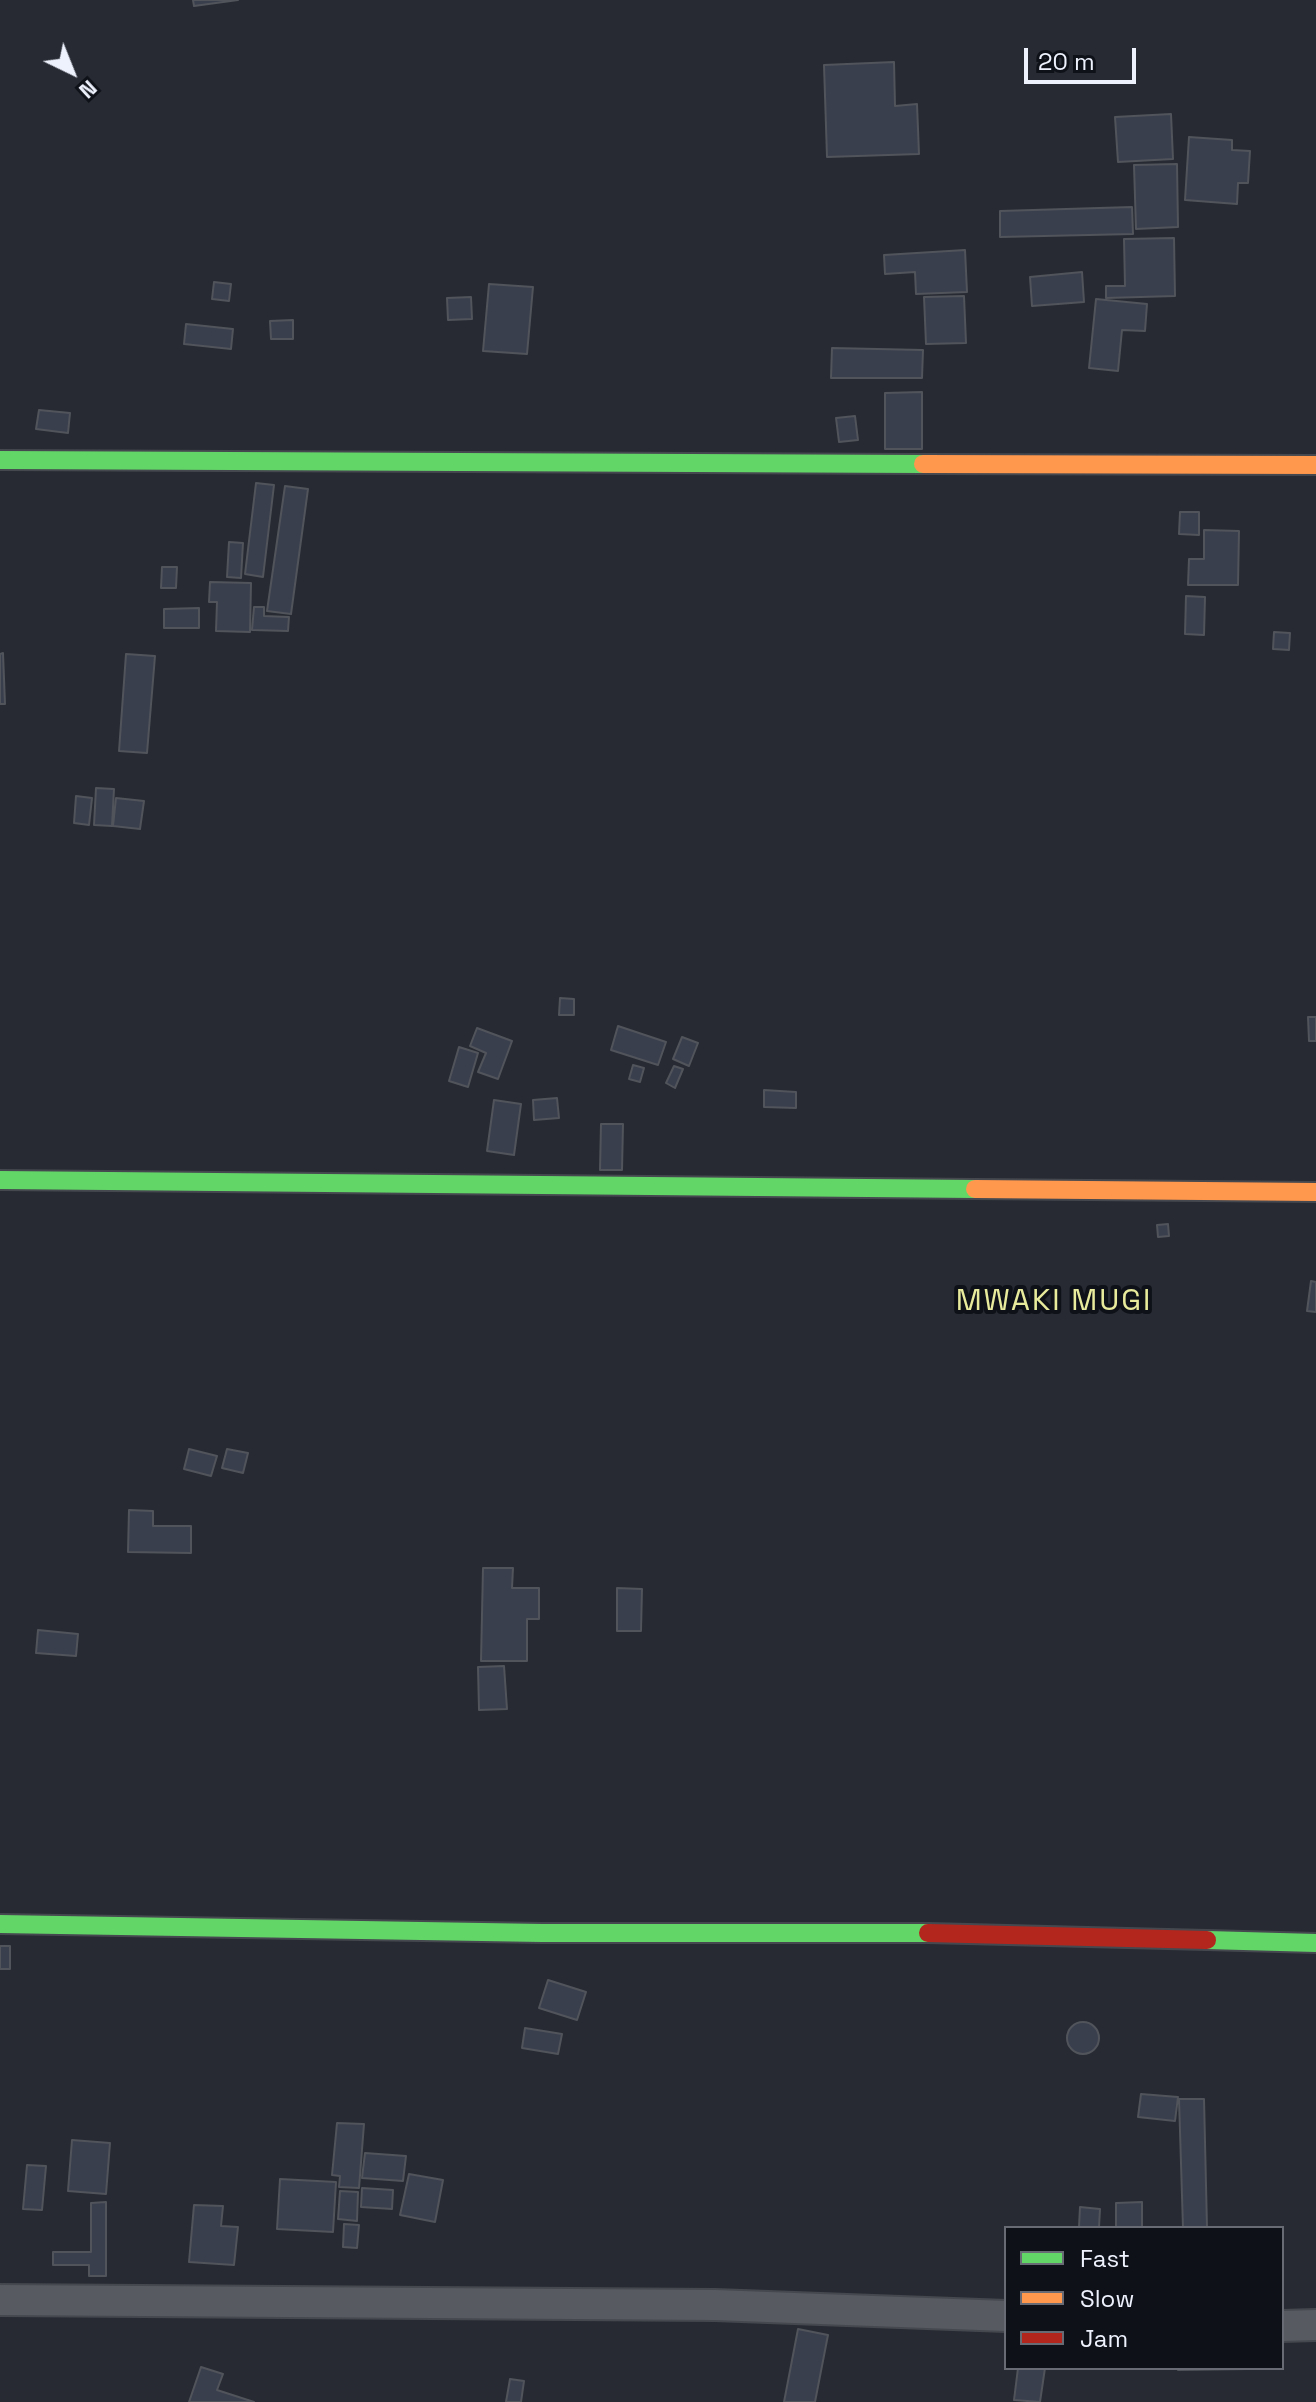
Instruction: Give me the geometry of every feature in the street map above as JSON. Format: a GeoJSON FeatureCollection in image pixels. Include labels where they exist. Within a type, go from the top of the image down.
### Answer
{"type":"FeatureCollection","features":[{"type":"Feature","properties":{"kind":"street"},"geometry":{"type":"LineString","coordinates":[[0,460],[1316,465]]}},
{"type":"Feature","properties":{"kind":"street"},"geometry":{"type":"LineString","coordinates":[[0,1180],[1316,1192]]}},
{"type":"Feature","properties":{"kind":"street"},"geometry":{"type":"LineString","coordinates":[[0,1924],[542,1933],[1002,1933],[1316,1943]]}},
{"type":"Feature","properties":{"kind":"street"},"geometry":{"type":"LineString","coordinates":[[0,2300],[715,2305],[1004,2316]]}},
{"type":"Feature","properties":{"kind":"street"},"geometry":{"type":"LineString","coordinates":[[1284,2326],[1316,2325]]}},
{"type":"Feature","properties":{"kind":"building"},"geometry":{"type":"Polygon","coordinates":[[[193,0],[238,0],[194,6],[193,0]]]}},
{"type":"Feature","properties":{"kind":"building"},"geometry":{"type":"Polygon","coordinates":[[[894,62],[895,106],[917,104],[919,154],[827,157],[824,65],[894,62]]]}},
{"type":"Feature","properties":{"kind":"building"},"geometry":{"type":"Polygon","coordinates":[[[1171,114],[1173,159],[1118,162],[1115,117],[1171,114]]]}},
{"type":"Feature","properties":{"kind":"building"},"geometry":{"type":"Polygon","coordinates":[[[1189,137],[1232,140],[1232,150],[1250,151],[1248,183],[1238,183],[1237,204],[1185,200],[1189,137]]]}},
{"type":"Feature","properties":{"kind":"building"},"geometry":{"type":"Polygon","coordinates":[[[1177,164],[1178,227],[1136,229],[1134,165],[1177,164]]]}},
{"type":"Feature","properties":{"kind":"building"},"geometry":{"type":"Polygon","coordinates":[[[1132,207],[1133,234],[1000,237],[1000,211],[1132,207]]]}},
{"type":"Feature","properties":{"kind":"building"},"geometry":{"type":"Polygon","coordinates":[[[1174,238],[1175,296],[1106,298],[1106,286],[1125,286],[1124,239],[1174,238]]]}},
{"type":"Feature","properties":{"kind":"building"},"geometry":{"type":"Polygon","coordinates":[[[965,250],[967,292],[916,294],[915,272],[885,274],[884,255],[965,250]]]}},
{"type":"Feature","properties":{"kind":"building"},"geometry":{"type":"Polygon","coordinates":[[[1082,272],[1084,302],[1032,306],[1030,277],[1082,272]]]}},
{"type":"Feature","properties":{"kind":"building"},"geometry":{"type":"Polygon","coordinates":[[[214,282],[231,284],[229,301],[212,299],[214,282]]]}},
{"type":"Feature","properties":{"kind":"building"},"geometry":{"type":"Polygon","coordinates":[[[489,284],[533,287],[527,354],[483,351],[489,284]]]}},
{"type":"Feature","properties":{"kind":"building"},"geometry":{"type":"Polygon","coordinates":[[[964,296],[966,343],[926,344],[924,297],[964,296]]]}},
{"type":"Feature","properties":{"kind":"building"},"geometry":{"type":"Polygon","coordinates":[[[471,297],[472,319],[448,320],[447,298],[471,297]]]}},
{"type":"Feature","properties":{"kind":"building"},"geometry":{"type":"Polygon","coordinates":[[[1096,299],[1147,304],[1145,331],[1122,330],[1118,371],[1089,368],[1096,299]]]}},
{"type":"Feature","properties":{"kind":"building"},"geometry":{"type":"Polygon","coordinates":[[[293,320],[293,339],[271,339],[270,321],[293,320]]]}},
{"type":"Feature","properties":{"kind":"building"},"geometry":{"type":"Polygon","coordinates":[[[186,324],[233,329],[231,349],[184,344],[186,324]]]}},
{"type":"Feature","properties":{"kind":"building"},"geometry":{"type":"Polygon","coordinates":[[[832,348],[923,350],[922,378],[831,378],[832,348]]]}},
{"type":"Feature","properties":{"kind":"building"},"geometry":{"type":"Polygon","coordinates":[[[922,392],[922,449],[885,449],[885,393],[922,392]]]}},
{"type":"Feature","properties":{"kind":"building"},"geometry":{"type":"Polygon","coordinates":[[[39,410],[70,413],[68,433],[36,429],[39,410]]]}},
{"type":"Feature","properties":{"kind":"building"},"geometry":{"type":"Polygon","coordinates":[[[855,416],[858,440],[839,442],[836,418],[855,416]]]}},
{"type":"Feature","properties":{"kind":"building"},"geometry":{"type":"Polygon","coordinates":[[[256,483],[274,485],[263,577],[245,574],[256,483]]]}},
{"type":"Feature","properties":{"kind":"building"},"geometry":{"type":"Polygon","coordinates":[[[285,486],[308,489],[291,614],[267,611],[285,486]]]}},
{"type":"Feature","properties":{"kind":"building"},"geometry":{"type":"Polygon","coordinates":[[[1180,512],[1199,512],[1199,535],[1179,534],[1180,512]]]}},
{"type":"Feature","properties":{"kind":"building"},"geometry":{"type":"Polygon","coordinates":[[[1204,530],[1239,531],[1238,585],[1188,585],[1189,559],[1204,559],[1204,530]]]}},
{"type":"Feature","properties":{"kind":"building"},"geometry":{"type":"Polygon","coordinates":[[[229,542],[243,543],[241,578],[227,577],[229,542]]]}},
{"type":"Feature","properties":{"kind":"building"},"geometry":{"type":"Polygon","coordinates":[[[162,567],[177,567],[176,588],[161,588],[162,567]]]}},
{"type":"Feature","properties":{"kind":"building"},"geometry":{"type":"Polygon","coordinates":[[[210,582],[251,583],[250,632],[216,631],[217,602],[209,602],[210,582]]]}},
{"type":"Feature","properties":{"kind":"building"},"geometry":{"type":"Polygon","coordinates":[[[1186,596],[1205,597],[1204,635],[1185,634],[1186,596]]]}},
{"type":"Feature","properties":{"kind":"building"},"geometry":{"type":"Polygon","coordinates":[[[254,607],[264,607],[264,616],[289,617],[288,631],[252,630],[254,607]]]}},
{"type":"Feature","properties":{"kind":"building"},"geometry":{"type":"Polygon","coordinates":[[[199,608],[199,628],[164,628],[164,609],[199,608]]]}},
{"type":"Feature","properties":{"kind":"building"},"geometry":{"type":"Polygon","coordinates":[[[1274,632],[1290,633],[1289,650],[1273,649],[1274,632]]]}},
{"type":"Feature","properties":{"kind":"building"},"geometry":{"type":"Polygon","coordinates":[[[3,653],[5,704],[0,704],[0,654],[3,653]]]}},
{"type":"Feature","properties":{"kind":"building"},"geometry":{"type":"Polygon","coordinates":[[[126,654],[155,656],[147,753],[119,751],[126,654]]]}},
{"type":"Feature","properties":{"kind":"building"},"geometry":{"type":"Polygon","coordinates":[[[96,788],[114,789],[112,826],[94,825],[96,788]]]}},
{"type":"Feature","properties":{"kind":"building"},"geometry":{"type":"Polygon","coordinates":[[[76,796],[92,798],[89,825],[74,823],[76,796]]]}},
{"type":"Feature","properties":{"kind":"building"},"geometry":{"type":"Polygon","coordinates":[[[116,798],[144,801],[140,829],[113,826],[116,798]]]}},
{"type":"Feature","properties":{"kind":"building"},"geometry":{"type":"Polygon","coordinates":[[[560,998],[574,999],[574,1015],[559,1015],[560,998]]]}},
{"type":"Feature","properties":{"kind":"building"},"geometry":{"type":"Polygon","coordinates":[[[1308,1017],[1316,1017],[1316,1041],[1309,1041],[1308,1017]]]}},
{"type":"Feature","properties":{"kind":"building"},"geometry":{"type":"Polygon","coordinates":[[[618,1026],[666,1042],[658,1065],[611,1050],[618,1026]]]}},
{"type":"Feature","properties":{"kind":"building"},"geometry":{"type":"Polygon","coordinates":[[[477,1028],[512,1041],[498,1079],[478,1072],[486,1053],[470,1046],[477,1028]]]}},
{"type":"Feature","properties":{"kind":"building"},"geometry":{"type":"Polygon","coordinates":[[[682,1037],[698,1043],[689,1066],[673,1059],[682,1037]]]}},
{"type":"Feature","properties":{"kind":"building"},"geometry":{"type":"Polygon","coordinates":[[[459,1047],[478,1053],[468,1087],[449,1081],[459,1047]]]}},
{"type":"Feature","properties":{"kind":"building"},"geometry":{"type":"Polygon","coordinates":[[[633,1065],[644,1068],[640,1082],[629,1079],[633,1065]]]}},
{"type":"Feature","properties":{"kind":"building"},"geometry":{"type":"Polygon","coordinates":[[[674,1066],[683,1069],[675,1088],[666,1083],[674,1066]]]}},
{"type":"Feature","properties":{"kind":"building"},"geometry":{"type":"Polygon","coordinates":[[[764,1090],[796,1092],[796,1108],[764,1107],[764,1090]]]}},
{"type":"Feature","properties":{"kind":"building"},"geometry":{"type":"Polygon","coordinates":[[[557,1098],[559,1118],[534,1120],[533,1100],[557,1098]]]}},
{"type":"Feature","properties":{"kind":"building"},"geometry":{"type":"Polygon","coordinates":[[[494,1100],[521,1104],[514,1155],[487,1151],[494,1100]]]}},
{"type":"Feature","properties":{"kind":"building"},"geometry":{"type":"Polygon","coordinates":[[[601,1124],[623,1124],[622,1170],[600,1170],[601,1124]]]}},
{"type":"Feature","properties":{"kind":"building"},"geometry":{"type":"Polygon","coordinates":[[[1168,1224],[1169,1236],[1158,1237],[1157,1225],[1168,1224]]]}},
{"type":"Feature","properties":{"kind":"building"},"geometry":{"type":"Polygon","coordinates":[[[1311,1281],[1316,1282],[1316,1312],[1307,1311],[1311,1281]]]}},
{"type":"Feature","properties":{"kind":"building"},"geometry":{"type":"Polygon","coordinates":[[[189,1449],[217,1456],[211,1476],[184,1469],[189,1449]]]}},
{"type":"Feature","properties":{"kind":"building"},"geometry":{"type":"Polygon","coordinates":[[[227,1449],[248,1453],[243,1473],[222,1468],[227,1449]]]}},
{"type":"Feature","properties":{"kind":"building"},"geometry":{"type":"Polygon","coordinates":[[[129,1510],[153,1511],[153,1526],[191,1526],[191,1553],[128,1552],[129,1510]]]}},
{"type":"Feature","properties":{"kind":"building"},"geometry":{"type":"Polygon","coordinates":[[[483,1568],[513,1568],[512,1588],[539,1588],[539,1619],[527,1619],[527,1661],[481,1661],[483,1568]]]}},
{"type":"Feature","properties":{"kind":"building"},"geometry":{"type":"Polygon","coordinates":[[[617,1588],[642,1589],[641,1631],[617,1631],[617,1588]]]}},
{"type":"Feature","properties":{"kind":"building"},"geometry":{"type":"Polygon","coordinates":[[[38,1630],[78,1634],[76,1656],[36,1653],[38,1630]]]}},
{"type":"Feature","properties":{"kind":"building"},"geometry":{"type":"Polygon","coordinates":[[[504,1666],[507,1709],[479,1710],[478,1667],[504,1666]]]}},
{"type":"Feature","properties":{"kind":"building"},"geometry":{"type":"Polygon","coordinates":[[[0,1946],[10,1946],[10,1969],[0,1969],[0,1946]]]}},
{"type":"Feature","properties":{"kind":"building"},"geometry":{"type":"Polygon","coordinates":[[[548,1980],[586,1992],[577,2020],[539,2008],[548,1980]]]}},
{"type":"Feature","properties":{"kind":"building"},"geometry":{"type":"Polygon","coordinates":[[[1083,2022],[1094,2027],[1099,2038],[1094,2049],[1083,2054],[1072,2049],[1067,2038],[1072,2027],[1083,2022]]]}},
{"type":"Feature","properties":{"kind":"building"},"geometry":{"type":"Polygon","coordinates":[[[525,2028],[562,2034],[558,2054],[522,2048],[525,2028]]]}},
{"type":"Feature","properties":{"kind":"building"},"geometry":{"type":"Polygon","coordinates":[[[1141,2094],[1178,2097],[1175,2121],[1138,2117],[1141,2094]]]}},
{"type":"Feature","properties":{"kind":"building"},"geometry":{"type":"Polygon","coordinates":[[[1179,2099],[1204,2099],[1207,2226],[1183,2226],[1179,2099]]]}},
{"type":"Feature","properties":{"kind":"building"},"geometry":{"type":"Polygon","coordinates":[[[337,2123],[364,2124],[359,2188],[339,2187],[340,2176],[332,2175],[337,2123]]]}},
{"type":"Feature","properties":{"kind":"building"},"geometry":{"type":"Polygon","coordinates":[[[72,2140],[110,2143],[106,2194],[68,2191],[72,2140]]]}},
{"type":"Feature","properties":{"kind":"building"},"geometry":{"type":"Polygon","coordinates":[[[365,2153],[406,2156],[403,2181],[362,2178],[365,2153]]]}},
{"type":"Feature","properties":{"kind":"building"},"geometry":{"type":"Polygon","coordinates":[[[27,2165],[46,2166],[42,2210],[23,2209],[27,2165]]]}},
{"type":"Feature","properties":{"kind":"building"},"geometry":{"type":"Polygon","coordinates":[[[409,2174],[443,2180],[435,2222],[400,2215],[409,2174]]]}},
{"type":"Feature","properties":{"kind":"building"},"geometry":{"type":"Polygon","coordinates":[[[280,2179],[336,2182],[333,2232],[277,2229],[280,2179]]]}},
{"type":"Feature","properties":{"kind":"building"},"geometry":{"type":"Polygon","coordinates":[[[362,2188],[393,2190],[392,2209],[361,2207],[362,2188]]]}},
{"type":"Feature","properties":{"kind":"building"},"geometry":{"type":"Polygon","coordinates":[[[340,2191],[358,2192],[357,2221],[338,2219],[340,2191]]]}},
{"type":"Feature","properties":{"kind":"building"},"geometry":{"type":"Polygon","coordinates":[[[106,2202],[106,2276],[89,2276],[89,2265],[53,2265],[53,2252],[91,2252],[91,2203],[106,2202]]]}},
{"type":"Feature","properties":{"kind":"building"},"geometry":{"type":"Polygon","coordinates":[[[1142,2202],[1142,2226],[1116,2226],[1116,2203],[1142,2202]]]}},
{"type":"Feature","properties":{"kind":"building"},"geometry":{"type":"Polygon","coordinates":[[[194,2205],[223,2206],[221,2226],[238,2227],[234,2265],[189,2262],[194,2205]]]}},
{"type":"Feature","properties":{"kind":"building"},"geometry":{"type":"Polygon","coordinates":[[[1080,2207],[1100,2209],[1099,2226],[1079,2226],[1080,2207]]]}},
{"type":"Feature","properties":{"kind":"building"},"geometry":{"type":"Polygon","coordinates":[[[344,2224],[359,2225],[357,2248],[343,2247],[344,2224]]]}},
{"type":"Feature","properties":{"kind":"building"},"geometry":{"type":"Polygon","coordinates":[[[798,2329],[828,2335],[815,2402],[784,2402],[798,2329]]]}},
{"type":"Feature","properties":{"kind":"building"},"geometry":{"type":"Polygon","coordinates":[[[201,2367],[223,2374],[217,2390],[254,2402],[189,2402],[201,2367]]]}},
{"type":"Feature","properties":{"kind":"building"},"geometry":{"type":"Polygon","coordinates":[[[1018,2370],[1045,2370],[1040,2402],[1014,2400],[1018,2370]]]}},
{"type":"Feature","properties":{"kind":"building"},"geometry":{"type":"Polygon","coordinates":[[[510,2379],[524,2381],[521,2402],[506,2402],[510,2379]]]}},
{"type":"Feature","properties":{"kind":"traffic: fast"},"geometry":{"type":"LineString","coordinates":[[0,460],[923,464]]}},
{"type":"Feature","properties":{"kind":"traffic: fast"},"geometry":{"type":"LineString","coordinates":[[0,1180],[975,1189]]}},
{"type":"Feature","properties":{"kind":"traffic: fast"},"geometry":{"type":"LineString","coordinates":[[0,1924],[542,1933],[928,1933]]}},
{"type":"Feature","properties":{"kind":"traffic: fast"},"geometry":{"type":"LineString","coordinates":[[1207,1940],[1316,1943]]}},
{"type":"Feature","properties":{"kind":"traffic: slow"},"geometry":{"type":"LineString","coordinates":[[923,464],[1316,465]]}},
{"type":"Feature","properties":{"kind":"traffic: slow"},"geometry":{"type":"LineString","coordinates":[[975,1189],[1316,1192]]}},
{"type":"Feature","properties":{"kind":"traffic: jam"},"geometry":{"type":"LineString","coordinates":[[928,1933],[1207,1940]]}},
{"type":"Feature","properties":{"kind":"district","name":"MWAKI MUGI"},"geometry":{"type":"Point","coordinates":[1054,1302]}}]}
